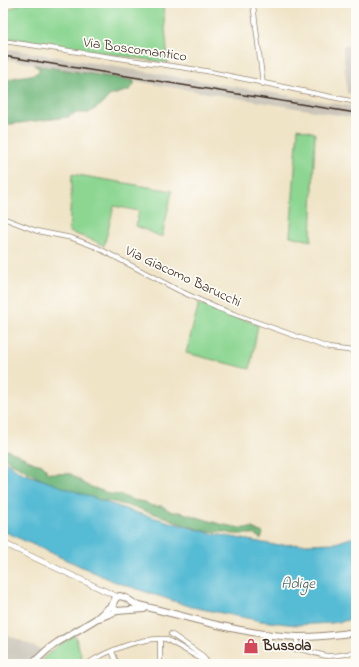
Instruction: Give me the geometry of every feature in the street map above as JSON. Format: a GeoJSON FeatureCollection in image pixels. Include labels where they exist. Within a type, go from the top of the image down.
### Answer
{"type":"FeatureCollection","features":[{"type":"Feature","properties":{"kind":"main road"},"geometry":{"type":"LineString","coordinates":[[96,619],[118,597],[123,596],[135,604],[224,627],[269,634],[297,637],[327,636],[356,632]]}},
{"type":"Feature","properties":{"kind":"main road"},"geometry":{"type":"LineString","coordinates":[[126,598],[129,604],[126,611]]}},
{"type":"Feature","properties":{"kind":"main road"},"geometry":{"type":"LineString","coordinates":[[113,603],[117,611]]}},
{"type":"Feature","properties":{"kind":"main road"},"geometry":{"type":"LineString","coordinates":[[32,664],[58,642],[96,619],[117,611],[156,609]]}},
{"type":"Feature","properties":{"kind":"street"},"geometry":{"type":"LineString","coordinates":[[253,4],[263,84]]}},
{"type":"Feature","properties":{"kind":"street","name":"Via Boscomantico"},"geometry":{"type":"LineString","coordinates":[[3,41],[206,71],[356,102]]}},
{"type":"Feature","properties":{"kind":"street","name":"Via Giacomo Barucchi"},"geometry":{"type":"LineString","coordinates":[[3,218],[37,231],[72,238],[96,247],[178,290],[217,308],[329,348],[356,351]]}},
{"type":"Feature","properties":{"kind":"street"},"geometry":{"type":"LineString","coordinates":[[3,543],[118,597]]}},
{"type":"Feature","properties":{"kind":"street"},"geometry":{"type":"LineString","coordinates":[[101,588],[113,603]]}},
{"type":"Feature","properties":{"kind":"street"},"geometry":{"type":"LineString","coordinates":[[171,634],[203,656],[209,663]]}},
{"type":"Feature","properties":{"kind":"street"},"geometry":{"type":"LineString","coordinates":[[269,634],[269,641],[277,647],[290,650],[297,649],[329,656],[352,653],[356,651]]}},
{"type":"Feature","properties":{"kind":"street"},"geometry":{"type":"LineString","coordinates":[[297,637],[297,649]]}},
{"type":"Feature","properties":{"kind":"street"},"geometry":{"type":"LineString","coordinates":[[86,664],[112,651],[141,641],[160,639],[166,639],[209,663]]}},
{"type":"Feature","properties":{"kind":"street"},"geometry":{"type":"LineString","coordinates":[[160,639],[160,664]]}},
{"type":"Feature","properties":{"kind":"street"},"geometry":{"type":"LineString","coordinates":[[112,651],[117,664]]}},
{"type":"Feature","properties":{"kind":"shaded area"},"geometry":{"type":"Polygon","coordinates":[[[356,45],[356,95],[347,93],[343,46],[356,45]]]}},
{"type":"Feature","properties":{"kind":"shaded area"},"geometry":{"type":"Polygon","coordinates":[[[3,48],[356,107],[356,118],[3,59],[3,48]]]}},
{"type":"Feature","properties":{"kind":"shaded area"},"geometry":{"type":"Polygon","coordinates":[[[3,633],[42,650],[28,664],[3,664],[3,633]]]}},
{"type":"Feature","properties":{"kind":"green space"},"geometry":{"type":"Polygon","coordinates":[[[22,3],[163,3],[168,63],[3,37],[3,12],[22,3]]]}},
{"type":"Feature","properties":{"kind":"green space"},"geometry":{"type":"Polygon","coordinates":[[[34,65],[134,81],[134,85],[129,90],[109,96],[102,104],[89,113],[75,113],[68,117],[3,125],[3,82],[39,72],[39,68],[34,65]]]}},
{"type":"Feature","properties":{"kind":"green space"},"geometry":{"type":"Polygon","coordinates":[[[298,128],[315,133],[311,241],[290,236],[298,128]]]}},
{"type":"Feature","properties":{"kind":"green space"},"geometry":{"type":"Polygon","coordinates":[[[72,174],[172,191],[162,237],[136,226],[139,211],[114,206],[104,246],[93,240],[69,232],[72,174]]]}},
{"type":"Feature","properties":{"kind":"green space"},"geometry":{"type":"Polygon","coordinates":[[[199,303],[258,325],[250,369],[186,353],[199,303]]]}},
{"type":"Feature","properties":{"kind":"green space"},"geometry":{"type":"Polygon","coordinates":[[[3,445],[7,450],[34,463],[43,465],[47,473],[71,474],[86,485],[111,494],[145,502],[152,506],[162,506],[172,512],[180,512],[220,524],[241,528],[252,528],[263,533],[261,539],[254,534],[233,534],[205,531],[138,508],[109,501],[99,501],[57,488],[10,462],[3,456],[3,445]]]}},
{"type":"Feature","properties":{"kind":"green space"},"geometry":{"type":"Polygon","coordinates":[[[75,635],[84,664],[37,664],[56,647],[75,635]]]}},
{"type":"Feature","properties":{"kind":"water","name":"Adige"},"geometry":{"type":"Polygon","coordinates":[[[3,459],[20,472],[134,512],[210,533],[275,545],[336,543],[356,536],[356,619],[332,623],[296,625],[261,621],[192,607],[113,581],[3,531],[3,459]]]}},
{"type":"Feature","properties":{"kind":"railway"},"geometry":{"type":"LineString","coordinates":[[3,56],[356,113]]}},
{"type":"Feature","properties":{"kind":"place","name":"Bussola"},"geometry":{"type":"Point","coordinates":[251,646]}}]}
